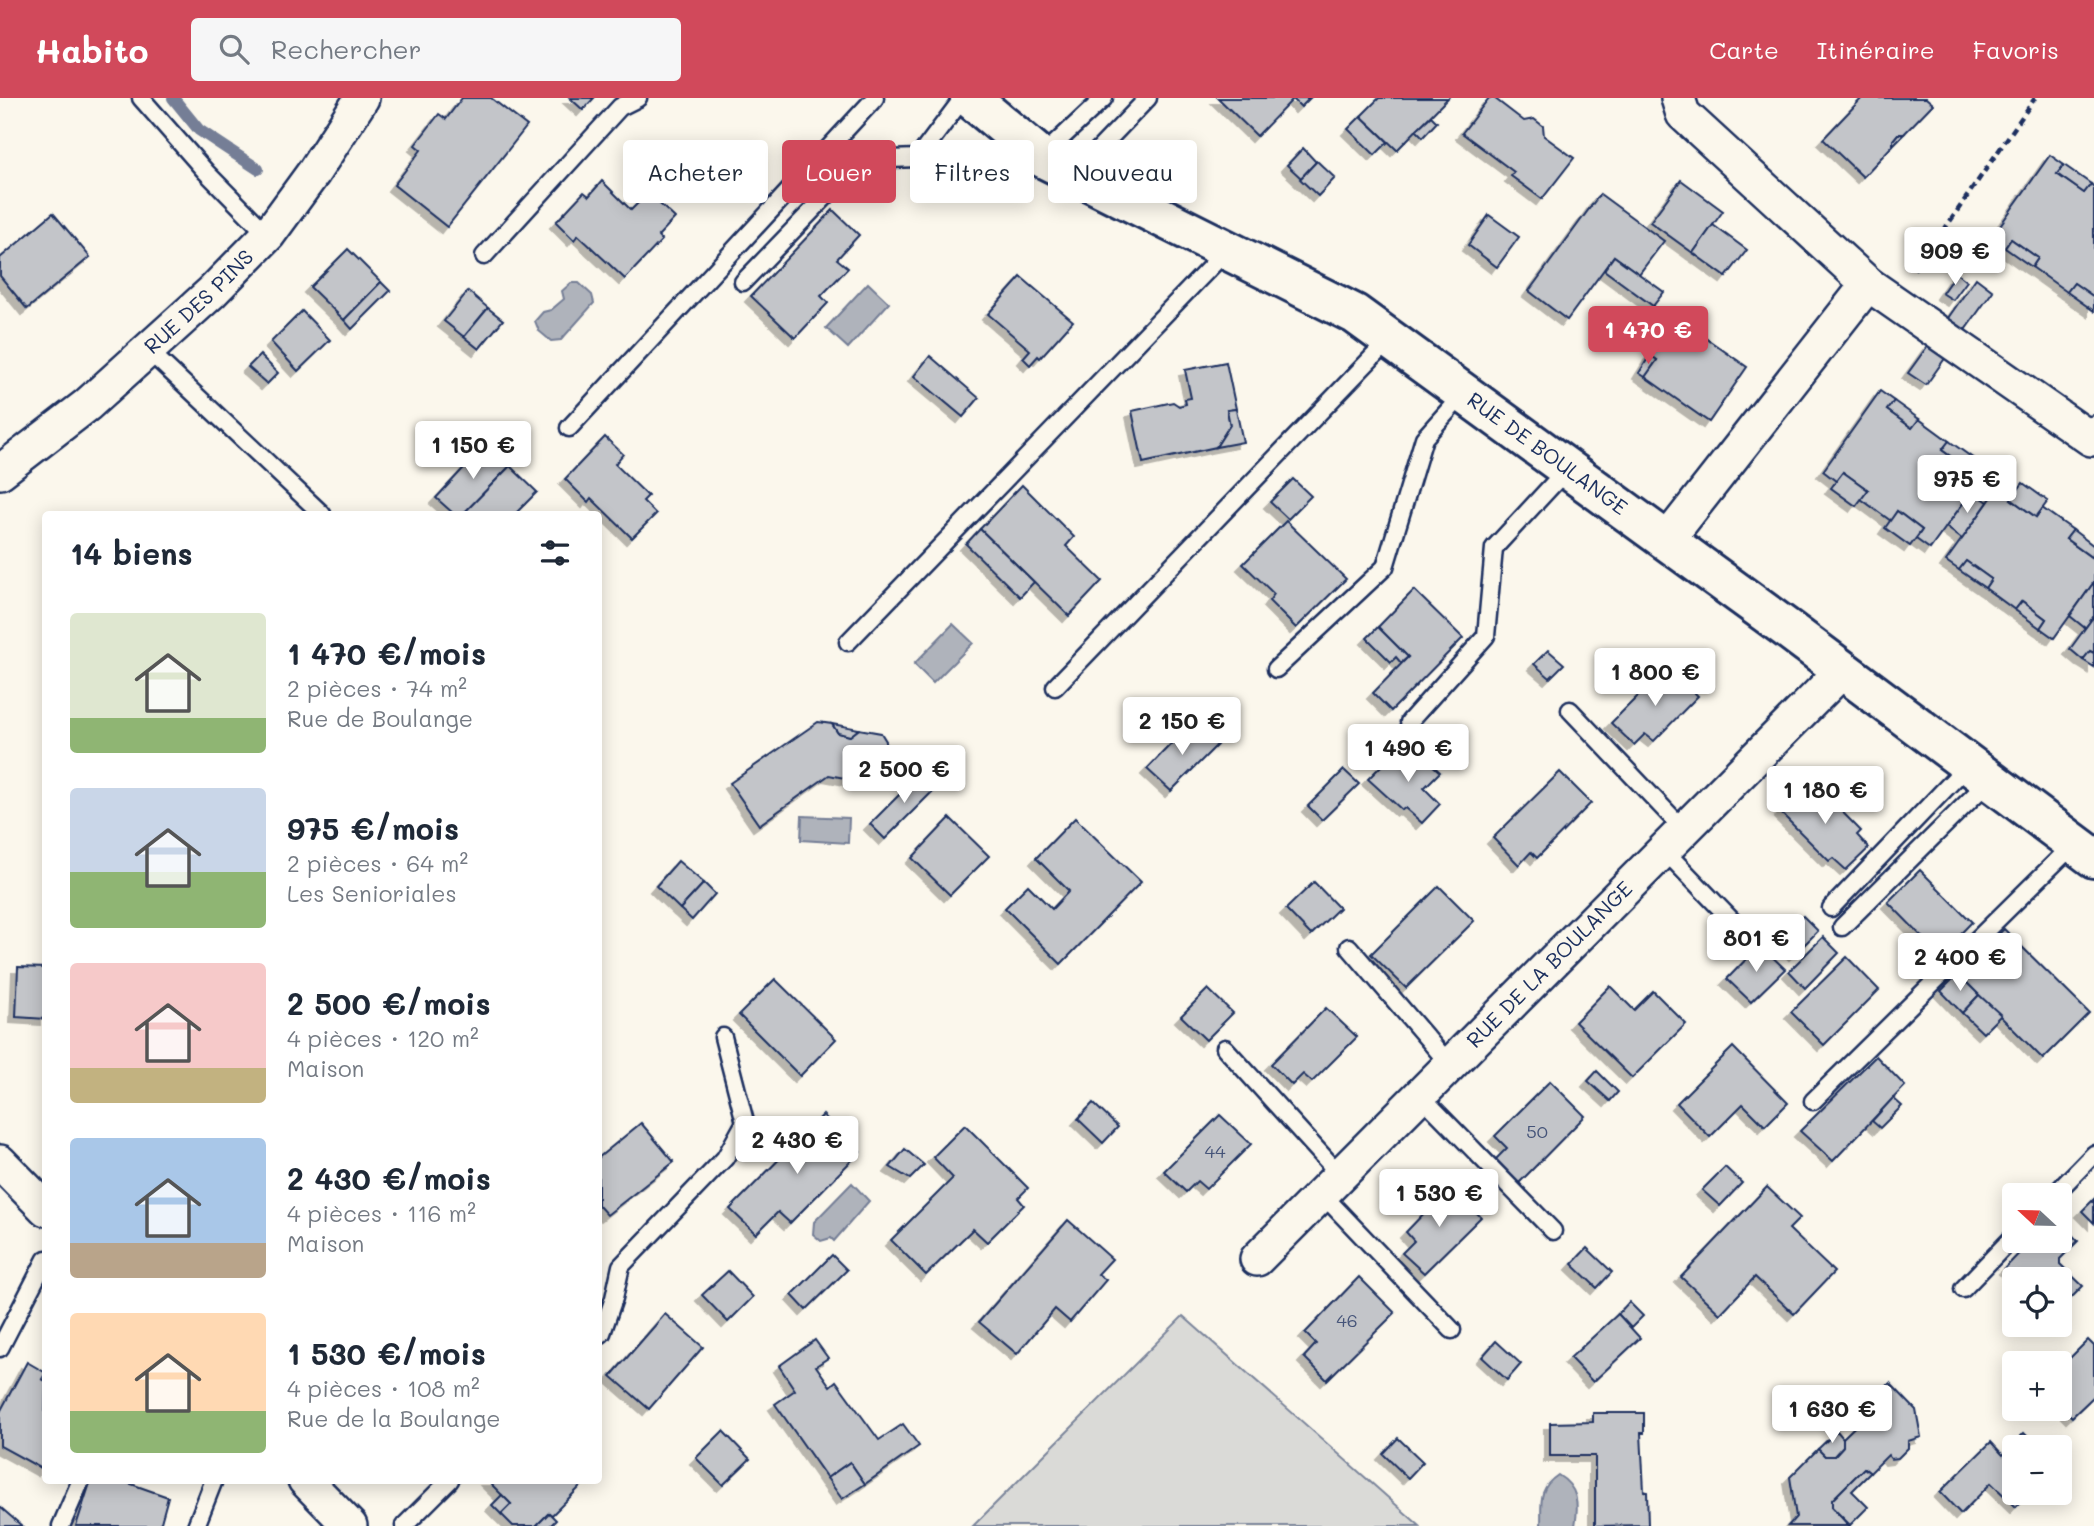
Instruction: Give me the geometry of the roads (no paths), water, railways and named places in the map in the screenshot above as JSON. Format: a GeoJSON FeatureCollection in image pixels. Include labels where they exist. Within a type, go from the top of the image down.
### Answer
{"type":"FeatureCollection","features":[{"type":"Feature","properties":{"kind":"main road","name":"RUE DE BOULANGE"},"geometry":{"type":"LineString","coordinates":[[970,98],[1048,159]]}},
{"type":"Feature","properties":{"kind":"main road","name":"RUE DE BOULANGE"},"geometry":{"type":"LineString","coordinates":[[1132,203],[1355,314],[1667,540],[2084,851]]}},
{"type":"Feature","properties":{"kind":"street","name":"RUE DES PINS"},"geometry":{"type":"LineString","coordinates":[[0,472],[87,405],[212,292],[268,235],[314,172],[362,98]]}},
{"type":"Feature","properties":{"kind":"street"},"geometry":{"type":"LineString","coordinates":[[1678,98],[1683,114],[1868,284],[2091,439],[2094,433]]}},
{"type":"Feature","properties":{"kind":"street"},"geometry":{"type":"LineString","coordinates":[[1667,540],[1868,284]]}},
{"type":"Feature","properties":{"kind":"street","name":"RUE DE LA BOULANGE"},"geometry":{"type":"LineString","coordinates":[[1257,1259],[1843,670]]}},
{"type":"Feature","properties":{"kind":"street"},"geometry":{"type":"LineString","coordinates":[[0,1162],[42,1205]]}},
{"type":"Feature","properties":{"kind":"street"},"geometry":{"type":"LineString","coordinates":[[309,1484],[350,1526]]}},
{"type":"Feature","properties":{"kind":"lane"},"geometry":{"type":"LineString","coordinates":[[141,98],[206,172],[268,235]]}},
{"type":"Feature","properties":{"kind":"lane"},"geometry":{"type":"LineString","coordinates":[[484,256],[620,107],[638,98]]}},
{"type":"Feature","properties":{"kind":"lane"},"geometry":{"type":"LineString","coordinates":[[569,428],[875,98]]}},
{"type":"Feature","properties":{"kind":"lane"},"geometry":{"type":"LineString","coordinates":[[743,282],[861,160],[918,158],[963,98]]}},
{"type":"Feature","properties":{"kind":"lane"},"geometry":{"type":"LineString","coordinates":[[1074,140],[1104,98]]}},
{"type":"Feature","properties":{"kind":"lane"},"geometry":{"type":"LineString","coordinates":[[1108,140],[1148,98]]}},
{"type":"Feature","properties":{"kind":"lane"},"geometry":{"type":"LineString","coordinates":[[848,642],[1227,250]]}},
{"type":"Feature","properties":{"kind":"lane"},"geometry":{"type":"LineString","coordinates":[[1055,687],[1390,339]]}},
{"type":"Feature","properties":{"kind":"lane"},"geometry":{"type":"LineString","coordinates":[[148,350],[319,511]]}},
{"type":"Feature","properties":{"kind":"lane"},"geometry":{"type":"LineString","coordinates":[[1276,669],[1385,567],[1424,438],[1464,393]]}},
{"type":"Feature","properties":{"kind":"lane"},"geometry":{"type":"LineString","coordinates":[[1409,722],[1486,636],[1494,548],[1568,468]]}},
{"type":"Feature","properties":{"kind":"lane"},"geometry":{"type":"LineString","coordinates":[[1570,710],[1745,934]]}},
{"type":"Feature","properties":{"kind":"lane"},"geometry":{"type":"LineString","coordinates":[[1831,908],[1979,772]]}},
{"type":"Feature","properties":{"kind":"lane"},"geometry":{"type":"LineString","coordinates":[[1842,927],[1979,772]]}},
{"type":"Feature","properties":{"kind":"lane"},"geometry":{"type":"LineString","coordinates":[[1813,1101],[2084,851]]}},
{"type":"Feature","properties":{"kind":"lane"},"geometry":{"type":"LineString","coordinates":[[1349,947],[1450,1065]]}},
{"type":"Feature","properties":{"kind":"lane"},"geometry":{"type":"LineString","coordinates":[[602,1333],[621,1266],[725,1158],[746,1122],[723,1037]]}},
{"type":"Feature","properties":{"kind":"lane"},"geometry":{"type":"LineString","coordinates":[[1225,1048],[1331,1185],[1452,1330]]}},
{"type":"Feature","properties":{"kind":"lane"},"geometry":{"type":"LineString","coordinates":[[1420,1095],[1553,1231]]}},
{"type":"Feature","properties":{"kind":"lane"},"geometry":{"type":"LineString","coordinates":[[2066,1183],[2094,1154]]}},
{"type":"Feature","properties":{"kind":"lane"},"geometry":{"type":"LineString","coordinates":[[1963,1289],[2002,1248]]}},
{"type":"Feature","properties":{"kind":"lane"},"geometry":{"type":"LineString","coordinates":[[0,1348],[42,1267]]}},
{"type":"Feature","properties":{"kind":"lane"},"geometry":{"type":"LineString","coordinates":[[61,1526],[79,1484]]}},
{"type":"Feature","properties":{"kind":"lane"},"geometry":{"type":"LineString","coordinates":[[196,1526],[212,1484]]}},
{"type":"Feature","properties":{"kind":"lane"},"geometry":{"type":"LineString","coordinates":[[404,1526],[446,1484]]}},
{"type":"Feature","properties":{"kind":"waterway"},"geometry":{"type":"LineString","coordinates":[[173,98],[199,130],[258,169]]}}]}
